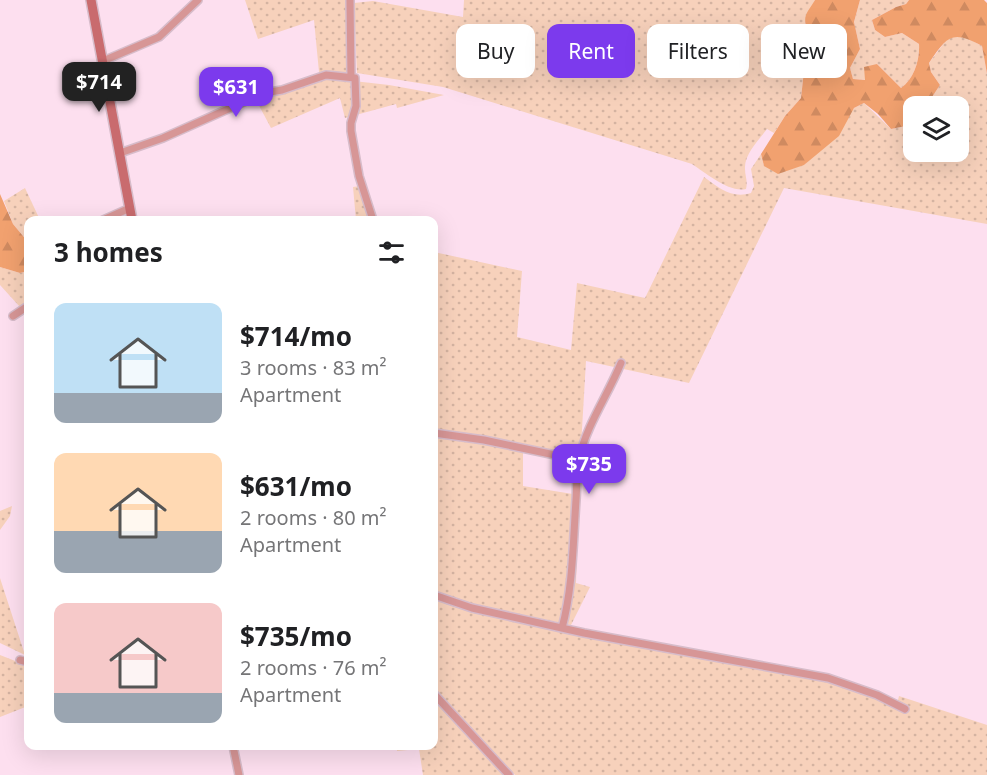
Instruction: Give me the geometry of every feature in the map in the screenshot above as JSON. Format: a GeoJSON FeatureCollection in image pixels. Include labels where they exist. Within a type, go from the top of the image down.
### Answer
{"type":"FeatureCollection","features":[{"type":"Feature","properties":{"kind":"street"},"geometry":{"type":"LineString","coordinates":[[91,0],[131,216]]}},
{"type":"Feature","properties":{"kind":"street"},"geometry":{"type":"LineString","coordinates":[[103,61],[159,37],[198,0]]}},
{"type":"Feature","properties":{"kind":"street"},"geometry":{"type":"LineString","coordinates":[[350,0],[356,106],[351,131],[359,176],[372,216]]}},
{"type":"Feature","properties":{"kind":"street"},"geometry":{"type":"LineString","coordinates":[[120,153],[163,138],[264,93],[282,90],[326,75],[353,77]]}},
{"type":"Feature","properties":{"kind":"street"},"geometry":{"type":"LineString","coordinates":[[112,216],[130,208]]}},
{"type":"Feature","properties":{"kind":"street"},"geometry":{"type":"LineString","coordinates":[[13,315],[24,308]]}},
{"type":"Feature","properties":{"kind":"street"},"geometry":{"type":"LineString","coordinates":[[562,628],[566,615],[571,568],[579,460],[591,423],[607,396],[621,363]]}},
{"type":"Feature","properties":{"kind":"street"},"geometry":{"type":"LineString","coordinates":[[438,434],[484,440],[579,460]]}},
{"type":"Feature","properties":{"kind":"street"},"geometry":{"type":"LineString","coordinates":[[438,596],[472,608],[562,628],[828,678],[877,695],[905,709]]}},
{"type":"Feature","properties":{"kind":"street"},"geometry":{"type":"LineString","coordinates":[[20,660],[24,661]]}},
{"type":"Feature","properties":{"kind":"street"},"geometry":{"type":"LineString","coordinates":[[438,698],[509,775]]}},
{"type":"Feature","properties":{"kind":"street"},"geometry":{"type":"LineString","coordinates":[[234,750],[239,775]]}},
{"type":"Feature","properties":{"kind":"shaded area"},"geometry":{"type":"Polygon","coordinates":[[[245,0],[346,0],[348,73],[319,72],[314,20],[258,39],[245,0]]]}},
{"type":"Feature","properties":{"kind":"shaded area"},"geometry":{"type":"Polygon","coordinates":[[[464,0],[815,0],[805,24],[761,24],[761,78],[803,78],[801,98],[774,133],[767,129],[747,158],[745,163],[746,189],[725,185],[692,164],[443,87],[357,73],[354,3],[373,1],[463,17],[464,0]]]}},
{"type":"Feature","properties":{"kind":"shaded area"},"geometry":{"type":"Polygon","coordinates":[[[860,0],[909,0],[906,4],[872,20],[875,30],[885,37],[902,33],[919,44],[915,69],[901,88],[877,64],[866,80],[853,79],[850,68],[860,49],[854,22],[860,0]]]}},
{"type":"Feature","properties":{"kind":"shaded area"},"geometry":{"type":"Polygon","coordinates":[[[955,36],[966,37],[982,46],[987,74],[987,224],[784,188],[689,383],[586,361],[580,463],[523,452],[523,486],[579,495],[576,583],[590,587],[571,625],[474,605],[438,593],[438,253],[522,271],[517,337],[571,350],[577,283],[645,298],[704,177],[732,193],[738,195],[751,193],[754,186],[751,169],[761,154],[764,166],[804,165],[820,150],[854,108],[864,103],[891,129],[903,127],[903,162],[969,162],[969,96],[933,96],[940,85],[931,72],[929,63],[947,39],[955,36]]]}},
{"type":"Feature","properties":{"kind":"shaded area"},"geometry":{"type":"Polygon","coordinates":[[[327,78],[389,85],[444,95],[397,108],[396,104],[345,118],[340,98],[271,128],[256,100],[327,78]]]}},
{"type":"Feature","properties":{"kind":"shaded area"},"geometry":{"type":"Polygon","coordinates":[[[366,185],[375,216],[356,216],[353,187],[366,185]]]}},
{"type":"Feature","properties":{"kind":"shaded area"},"geometry":{"type":"Polygon","coordinates":[[[25,188],[38,216],[24,216],[24,237],[13,224],[4,201],[25,188]]]}},
{"type":"Feature","properties":{"kind":"shaded area"},"geometry":{"type":"Polygon","coordinates":[[[0,267],[24,272],[24,304],[20,307],[0,285],[0,267]]]}},
{"type":"Feature","properties":{"kind":"shaded area"},"geometry":{"type":"Polygon","coordinates":[[[12,506],[10,516],[0,530],[0,511],[12,506]]]}},
{"type":"Feature","properties":{"kind":"shaded area"},"geometry":{"type":"Polygon","coordinates":[[[0,578],[24,655],[0,643],[0,578]]]}},
{"type":"Feature","properties":{"kind":"shaded area"},"geometry":{"type":"Polygon","coordinates":[[[438,598],[479,612],[759,666],[827,682],[884,701],[896,708],[899,696],[987,725],[987,775],[515,775],[438,692],[438,598]]]}},
{"type":"Feature","properties":{"kind":"shaded area"},"geometry":{"type":"Polygon","coordinates":[[[0,655],[24,664],[24,708],[0,717],[0,655]]]}},
{"type":"Feature","properties":{"kind":"shaded area"},"geometry":{"type":"Polygon","coordinates":[[[438,703],[504,775],[423,775],[419,750],[438,750],[438,703]]]}},
{"type":"Feature","properties":{"kind":"green space"},"geometry":{"type":"Polygon","coordinates":[[[815,0],[860,0],[854,22],[860,49],[850,68],[853,79],[865,80],[864,67],[877,64],[901,88],[915,69],[919,44],[902,33],[885,37],[875,30],[872,20],[906,4],[909,0],[984,0],[987,3],[987,74],[982,46],[963,38],[951,38],[929,63],[931,72],[940,85],[933,96],[903,96],[903,127],[891,129],[864,103],[854,108],[839,136],[804,165],[778,174],[764,166],[761,154],[785,116],[801,98],[803,78],[847,78],[847,24],[805,24],[807,12],[815,0]]]}},
{"type":"Feature","properties":{"kind":"green space"},"geometry":{"type":"Polygon","coordinates":[[[0,194],[13,224],[24,237],[24,272],[0,267],[0,194]]]}}]}
